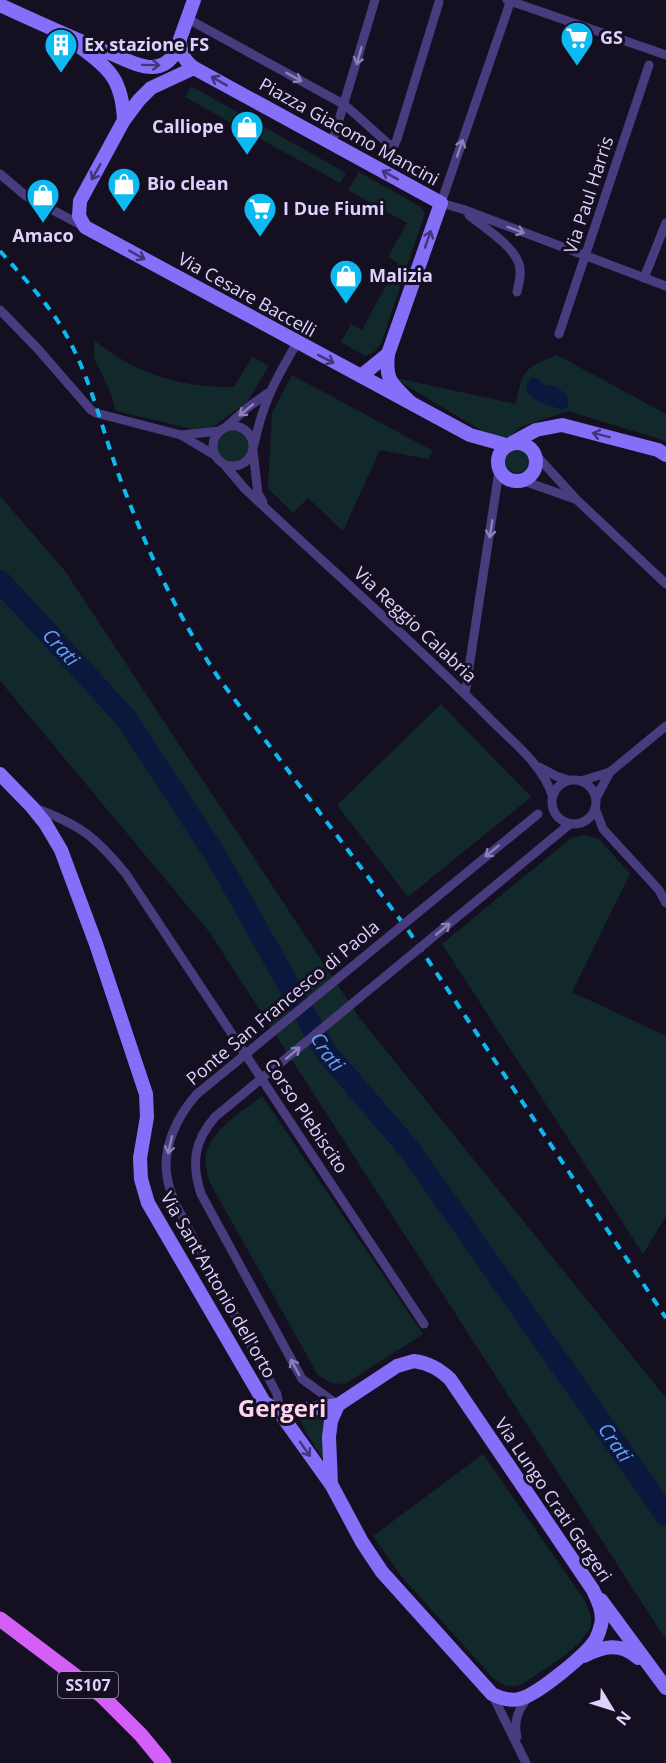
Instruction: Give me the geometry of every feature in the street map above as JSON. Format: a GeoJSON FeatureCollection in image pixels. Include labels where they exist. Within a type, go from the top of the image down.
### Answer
{"type":"FeatureCollection","features":[{"type":"Feature","properties":{"kind":"main road","name":"SS107"},"geometry":{"type":"LineString","coordinates":[[0,1619],[102,1696],[164,1763]]}},
{"type":"Feature","properties":{"kind":"street"},"geometry":{"type":"LineString","coordinates":[[0,5],[137,64],[152,67],[170,60],[180,42],[194,0]]}},
{"type":"Feature","properties":{"kind":"street"},"geometry":{"type":"LineString","coordinates":[[332,143],[375,0]]}},
{"type":"Feature","properties":{"kind":"street"},"geometry":{"type":"LineString","coordinates":[[666,55],[509,0],[441,203],[666,286]]}},
{"type":"Feature","properties":{"kind":"street"},"geometry":{"type":"LineString","coordinates":[[188,19],[345,105],[394,147],[439,2]]}},
{"type":"Feature","properties":{"kind":"street"},"geometry":{"type":"LineString","coordinates":[[61,33],[111,73],[120,88],[124,120]]}},
{"type":"Feature","properties":{"kind":"street"},"geometry":{"type":"LineString","coordinates":[[86,227],[79,216],[80,201],[124,120],[151,88],[194,68],[185,61],[180,42]]}},
{"type":"Feature","properties":{"kind":"street","name":"Via Paul Harris"},"geometry":{"type":"LineString","coordinates":[[559,334],[587,256],[649,65]]}},
{"type":"Feature","properties":{"kind":"street","name":"Piazza Giacomo Mancini"},"geometry":{"type":"LineString","coordinates":[[194,68],[441,203],[388,354]]}},
{"type":"Feature","properties":{"kind":"street"},"geometry":{"type":"LineString","coordinates":[[0,174],[26,196],[86,227]]}},
{"type":"Feature","properties":{"kind":"street"},"geometry":{"type":"LineString","coordinates":[[462,209],[516,256],[520,265],[518,292]]}},
{"type":"Feature","properties":{"kind":"street"},"geometry":{"type":"LineString","coordinates":[[644,278],[666,223]]}},
{"type":"Feature","properties":{"kind":"street","name":"Via Cesare Baccelli"},"geometry":{"type":"LineString","coordinates":[[86,227],[411,403]]}},
{"type":"Feature","properties":{"kind":"street","name":"Via Reggio Calabria"},"geometry":{"type":"LineString","coordinates":[[0,310],[91,410],[182,435],[216,456],[245,489],[465,694],[537,766],[548,783],[552,809],[559,819],[570,824]]}},
{"type":"Feature","properties":{"kind":"street"},"geometry":{"type":"LineString","coordinates":[[224,464],[230,466],[246,461],[253,449],[260,415],[268,393],[297,343]]}},
{"type":"Feature","properties":{"kind":"street"},"geometry":{"type":"LineString","coordinates":[[361,376],[388,354]]}},
{"type":"Feature","properties":{"kind":"street"},"geometry":{"type":"LineString","coordinates":[[388,354],[388,380],[411,403],[470,435],[509,444],[525,444],[577,500],[666,584]]}},
{"type":"Feature","properties":{"kind":"street"},"geometry":{"type":"LineString","coordinates":[[216,456],[214,443],[222,430],[268,393]]}},
{"type":"Feature","properties":{"kind":"street"},"geometry":{"type":"LineString","coordinates":[[465,694],[499,454],[509,444],[536,430],[562,425],[658,450],[666,455]]}},
{"type":"Feature","properties":{"kind":"street","name":"Via Reggio Calabria"},"geometry":{"type":"LineString","coordinates":[[182,435],[236,426],[242,428],[250,436],[258,494],[269,511]]}},
{"type":"Feature","properties":{"kind":"street"},"geometry":{"type":"LineString","coordinates":[[470,435],[509,479],[521,480],[577,500]]}},
{"type":"Feature","properties":{"kind":"street"},"geometry":{"type":"LineString","coordinates":[[521,480],[534,470],[536,465],[534,454]]}},
{"type":"Feature","properties":{"kind":"street"},"geometry":{"type":"LineString","coordinates":[[581,781],[610,772],[666,726]]}},
{"type":"Feature","properties":{"kind":"street","name":"Via Reggio Calabria"},"geometry":{"type":"LineString","coordinates":[[537,766],[556,776],[581,781]]}},
{"type":"Feature","properties":{"kind":"street"},"geometry":{"type":"LineString","coordinates":[[582,822],[592,814],[596,798],[610,772]]}},
{"type":"Feature","properties":{"kind":"street","name":"Via Sant'Antonio dell'orto"},"geometry":{"type":"LineString","coordinates":[[0,774],[45,823],[61,850],[96,944],[146,1094],[147,1117],[140,1158],[141,1179],[148,1203],[264,1402],[280,1413]]}},
{"type":"Feature","properties":{"kind":"street"},"geometry":{"type":"LineString","coordinates":[[552,799],[562,783],[569,780]]}},
{"type":"Feature","properties":{"kind":"street"},"geometry":{"type":"LineString","coordinates":[[581,781],[593,790],[596,798]]}},
{"type":"Feature","properties":{"kind":"street","name":"Ponte San Francesco di Paola"},"geometry":{"type":"LineString","coordinates":[[280,1413],[277,1394],[177,1207],[166,1173],[171,1137],[187,1105],[197,1094],[538,814],[552,799]]}},
{"type":"Feature","properties":{"kind":"street","name":"Corso Plebiscito"},"geometry":{"type":"LineString","coordinates":[[32,807],[65,819],[85,831],[107,851],[126,874],[424,1324]]}},
{"type":"Feature","properties":{"kind":"street"},"geometry":{"type":"LineString","coordinates":[[595,808],[603,829],[659,890],[666,903]]}},
{"type":"Feature","properties":{"kind":"street"},"geometry":{"type":"LineString","coordinates":[[331,1484],[328,1437],[331,1421],[338,1405],[302,1379],[201,1194],[196,1179],[195,1161],[204,1130],[215,1117],[570,824],[582,822],[603,829]]}},
{"type":"Feature","properties":{"kind":"street","name":"Via Lungo Crati Gergeri"},"geometry":{"type":"LineString","coordinates":[[280,1413],[338,1405],[397,1366],[414,1361],[426,1362],[439,1369],[450,1379],[593,1590],[601,1610],[602,1624],[596,1639],[578,1659],[531,1695]]}},
{"type":"Feature","properties":{"kind":"street"},"geometry":{"type":"LineString","coordinates":[[280,1413],[331,1484],[362,1542],[382,1572],[492,1694],[526,1763]]}},
{"type":"Feature","properties":{"kind":"street"},"geometry":{"type":"LineString","coordinates":[[593,1590],[666,1688]]}},
{"type":"Feature","properties":{"kind":"street"},"geometry":{"type":"LineString","coordinates":[[578,1659],[601,1648],[612,1646],[623,1648],[634,1654],[653,1671]]}},
{"type":"Feature","properties":{"kind":"street"},"geometry":{"type":"LineString","coordinates":[[492,1694],[508,1699],[519,1699],[531,1695]]}},
{"type":"Feature","properties":{"kind":"street"},"geometry":{"type":"LineString","coordinates":[[520,1748],[516,1717],[531,1695]]}},
{"type":"Feature","properties":{"kind":"green space"},"geometry":{"type":"Polygon","coordinates":[[[191,86],[346,173],[340,183],[185,97],[191,86]]]}},
{"type":"Feature","properties":{"kind":"green space"},"geometry":{"type":"Polygon","coordinates":[[[359,172],[421,207],[425,213],[381,344],[373,353],[365,356],[341,342],[351,324],[362,330],[398,263],[388,257],[407,223],[348,190],[359,172]]]}},
{"type":"Feature","properties":{"kind":"green space"},"geometry":{"type":"Polygon","coordinates":[[[94,340],[126,362],[143,370],[160,377],[196,385],[234,387],[252,357],[269,366],[247,402],[213,427],[192,429],[116,411],[110,391],[94,358],[94,340]]]}},
{"type":"Feature","properties":{"kind":"green space"},"geometry":{"type":"Polygon","coordinates":[[[557,355],[666,414],[666,441],[568,411],[520,427],[509,437],[499,437],[482,431],[392,377],[516,404],[520,383],[527,371],[538,363],[557,355]]]}},
{"type":"Feature","properties":{"kind":"green space"},"geometry":{"type":"Polygon","coordinates":[[[292,375],[433,451],[428,459],[380,450],[343,531],[308,498],[293,513],[268,488],[272,413],[292,375]]]}},
{"type":"Feature","properties":{"kind":"green space"},"geometry":{"type":"Polygon","coordinates":[[[233,430],[244,435],[249,446],[244,457],[233,462],[222,457],[217,446],[222,435],[233,430]]]}},
{"type":"Feature","properties":{"kind":"green space"},"geometry":{"type":"Polygon","coordinates":[[[517,449],[526,452],[529,461],[526,470],[517,473],[508,470],[505,461],[508,452],[517,449]]]}},
{"type":"Feature","properties":{"kind":"green space"},"geometry":{"type":"Polygon","coordinates":[[[0,496],[65,571],[358,1016],[666,1398],[666,1640],[210,933],[0,681],[0,496]]]}},
{"type":"Feature","properties":{"kind":"green space"},"geometry":{"type":"Polygon","coordinates":[[[441,704],[531,797],[408,897],[337,805],[441,704]]]}},
{"type":"Feature","properties":{"kind":"green space"},"geometry":{"type":"Polygon","coordinates":[[[586,835],[599,839],[630,874],[572,992],[666,1036],[666,1216],[643,1254],[442,944],[571,838],[586,835]]]}},
{"type":"Feature","properties":{"kind":"green space"},"geometry":{"type":"Polygon","coordinates":[[[262,1096],[423,1334],[345,1384],[331,1383],[318,1375],[210,1183],[205,1158],[211,1142],[231,1120],[262,1096]]]}},
{"type":"Feature","properties":{"kind":"green space"},"geometry":{"type":"Polygon","coordinates":[[[330,1411],[325,1462],[305,1431],[299,1417],[330,1411]]]}},
{"type":"Feature","properties":{"kind":"green space"},"geometry":{"type":"Polygon","coordinates":[[[483,1454],[585,1601],[591,1618],[588,1632],[573,1649],[524,1683],[515,1686],[500,1683],[492,1677],[402,1577],[373,1536],[483,1454]]]}},
{"type":"Feature","properties":{"kind":"water"},"geometry":{"type":"Polygon","coordinates":[[[532,377],[546,386],[561,390],[568,398],[568,406],[563,410],[542,403],[530,395],[527,384],[532,377]]]}},
{"type":"Feature","properties":{"kind":"waterway","name":"Crati"},"geometry":{"type":"LineString","coordinates":[[0,581],[125,717],[218,859],[326,1052],[410,1150],[666,1515]]}},
{"type":"Feature","properties":{"kind":"railway"},"geometry":{"type":"LineString","coordinates":[[0,251],[51,311],[74,349],[139,527],[176,606],[204,656],[408,930],[666,1318]]}},
{"type":"Feature","properties":{"kind":"place","name":"GS"},"geometry":{"type":"Point","coordinates":[577,67]}},
{"type":"Feature","properties":{"kind":"place","name":"Ex stazione FS"},"geometry":{"type":"Point","coordinates":[61,74]}},
{"type":"Feature","properties":{"kind":"place","name":"Calliope"},"geometry":{"type":"Point","coordinates":[247,156]}},
{"type":"Feature","properties":{"kind":"place","name":"Bio clean"},"geometry":{"type":"Point","coordinates":[124,213]}},
{"type":"Feature","properties":{"kind":"place","name":"Amaco"},"geometry":{"type":"Point","coordinates":[43,224]}},
{"type":"Feature","properties":{"kind":"place","name":"I Due Fiumi"},"geometry":{"type":"Point","coordinates":[260,238]}},
{"type":"Feature","properties":{"kind":"place","name":"Malizia"},"geometry":{"type":"Point","coordinates":[346,305]}},
{"type":"Feature","properties":{"kind":"district","name":"Gergeri"},"geometry":{"type":"Point","coordinates":[282,1409]}}]}
